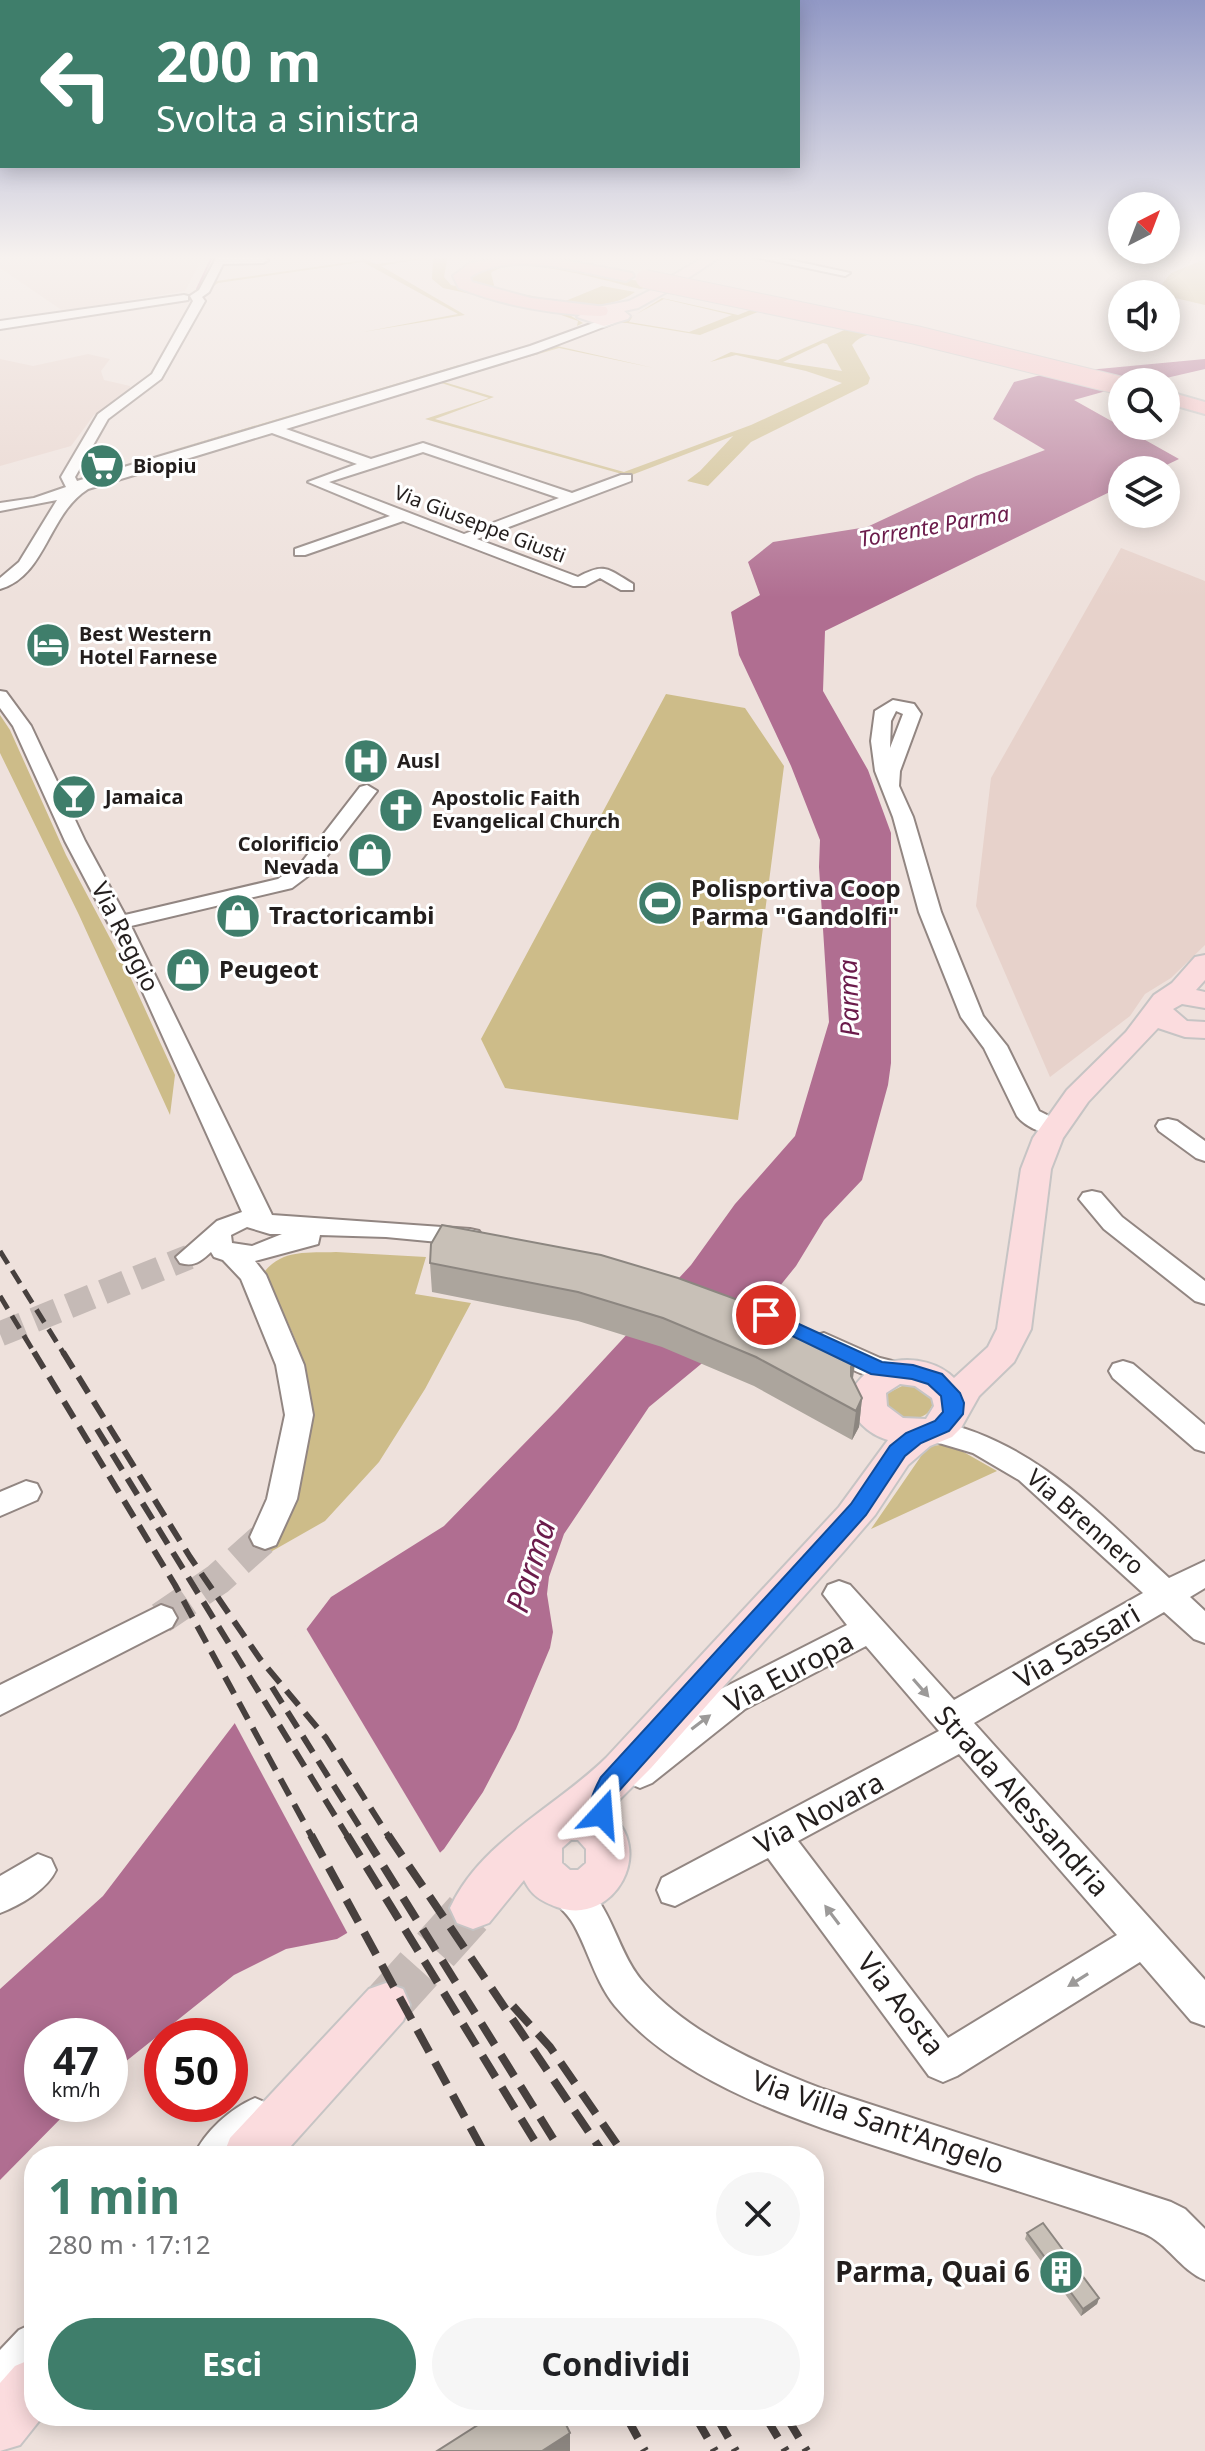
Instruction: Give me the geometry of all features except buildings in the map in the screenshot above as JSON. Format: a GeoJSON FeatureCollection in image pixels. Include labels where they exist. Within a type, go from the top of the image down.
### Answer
{"type":"FeatureCollection","features":[{"type":"Feature","properties":{"kind":"highway"},"geometry":{"type":"LineString","coordinates":[[1062,369],[1108,380]]}},
{"type":"Feature","properties":{"kind":"highway"},"geometry":{"type":"LineString","coordinates":[[1180,399],[1205,405]]}},
{"type":"Feature","properties":{"kind":"main road"},"geometry":{"type":"LineString","coordinates":[[560,1887],[544,1876],[537,1857],[540,1843],[551,1830],[570,1823],[586,1825],[600,1832],[607,1827],[859,1510],[876,1479],[904,1444],[943,1420],[965,1388],[993,1365],[1006,1347],[1014,1329],[1036,1169],[1054,1128],[1082,1089],[1136,1038],[1164,1003],[1182,989],[1205,963]]}},
{"type":"Feature","properties":{"kind":"main road"},"geometry":{"type":"LineString","coordinates":[[1164,1003],[1187,996],[1205,1000]]}},
{"type":"Feature","properties":{"kind":"main road"},"geometry":{"type":"LineString","coordinates":[[1164,1003],[1164,1019],[1200,1032]]}},
{"type":"Feature","properties":{"kind":"main road"},"geometry":{"type":"LineString","coordinates":[[1136,1038],[1165,1028],[1200,1032]]}},
{"type":"Feature","properties":{"kind":"main road"},"geometry":{"type":"LineString","coordinates":[[880,1382],[951,1374],[977,1361],[993,1345],[1015,1307]]}},
{"type":"Feature","properties":{"kind":"main road"},"geometry":{"type":"LineString","coordinates":[[880,1382],[946,1388],[952,1398],[943,1420]]}},
{"type":"Feature","properties":{"kind":"main road"},"geometry":{"type":"LineString","coordinates":[[880,1382],[882,1423],[899,1431],[943,1420]]}},
{"type":"Feature","properties":{"kind":"main road"},"geometry":{"type":"LineString","coordinates":[[876,1479],[882,1443],[880,1382]]}},
{"type":"Feature","properties":{"kind":"main road","name":"Via Europa"},"geometry":{"type":"LineString","coordinates":[[551,1830],[502,1872],[478,1902],[509,1883],[579,1889],[594,1884],[607,1827]]}},
{"type":"Feature","properties":{"kind":"main road"},"geometry":{"type":"LineString","coordinates":[[257,2146],[374,2017]]}},
{"type":"Feature","properties":{"kind":"main road"},"geometry":{"type":"LineString","coordinates":[[0,2425],[24,2397]]}},
{"type":"Feature","properties":{"kind":"main road"},"geometry":{"type":"LineString","coordinates":[[3,2451],[24,2424]]}},
{"type":"Feature","properties":{"kind":"street"},"geometry":{"type":"LineString","coordinates":[[76,489],[68,477],[93,431],[105,414],[157,376],[160,369]]}},
{"type":"Feature","properties":{"kind":"street"},"geometry":{"type":"LineString","coordinates":[[0,510],[36,502],[461,369]]}},
{"type":"Feature","properties":{"kind":"street"},"geometry":{"type":"LineString","coordinates":[[277,426],[376,462],[423,447],[572,498]]}},
{"type":"Feature","properties":{"kind":"street","name":"Via Giuseppe Giusti"},"geometry":{"type":"LineString","coordinates":[[376,462],[315,482],[579,583],[600,571],[627,587]]}},
{"type":"Feature","properties":{"kind":"street"},"geometry":{"type":"LineString","coordinates":[[463,539],[626,478]]}},
{"type":"Feature","properties":{"kind":"street"},"geometry":{"type":"LineString","coordinates":[[0,604],[6,582],[18,576],[57,507],[76,489]]}},
{"type":"Feature","properties":{"kind":"street"},"geometry":{"type":"LineString","coordinates":[[0,510],[36,518],[40,523],[38,540]]}},
{"type":"Feature","properties":{"kind":"street"},"geometry":{"type":"LineString","coordinates":[[300,552],[403,516]]}},
{"type":"Feature","properties":{"kind":"street","name":"Via Reggio"},"geometry":{"type":"LineString","coordinates":[[0,696],[22,726],[255,1212],[271,1227],[274,1235],[239,1249],[290,1365],[299,1415],[282,1499],[265,1537]]}},
{"type":"Feature","properties":{"kind":"street"},"geometry":{"type":"LineString","coordinates":[[119,923],[285,884],[309,866],[367,791]]}},
{"type":"Feature","properties":{"kind":"street"},"geometry":{"type":"LineString","coordinates":[[890,791],[903,817],[930,912],[970,1014],[995,1046],[1029,1116],[1054,1128]]}},
{"type":"Feature","properties":{"kind":"street"},"geometry":{"type":"LineString","coordinates":[[1168,1126],[1205,1153]]}},
{"type":"Feature","properties":{"kind":"street"},"geometry":{"type":"LineString","coordinates":[[239,1249],[237,1202],[242,1183]]}},
{"type":"Feature","properties":{"kind":"street"},"geometry":{"type":"LineString","coordinates":[[1092,1199],[1113,1223],[1205,1295]]}},
{"type":"Feature","properties":{"kind":"street"},"geometry":{"type":"LineString","coordinates":[[238,1220],[283,1226],[386,1229],[497,1246],[324,1238],[295,1239],[239,1249],[238,1220]]}},
{"type":"Feature","properties":{"kind":"street"},"geometry":{"type":"LineString","coordinates":[[802,1338],[880,1382]]}},
{"type":"Feature","properties":{"kind":"street"},"geometry":{"type":"LineString","coordinates":[[1123,1371],[1205,1441]]}},
{"type":"Feature","properties":{"kind":"street","name":"Via Brennero"},"geometry":{"type":"LineString","coordinates":[[943,1420],[961,1437],[996,1451],[1050,1488],[1205,1630]]}},
{"type":"Feature","properties":{"kind":"street","name":"Via Sassari"},"geometry":{"type":"LineString","coordinates":[[956,1728],[1205,1573]]}},
{"type":"Feature","properties":{"kind":"street","name":"Strada Alessandria"},"geometry":{"type":"LineString","coordinates":[[839,1594],[1205,2008]]}},
{"type":"Feature","properties":{"kind":"street"},"geometry":{"type":"LineString","coordinates":[[0,1701],[161,1618]]}},
{"type":"Feature","properties":{"kind":"street","name":"Via Europa"},"geometry":{"type":"LineString","coordinates":[[607,1827],[617,1793],[721,1707],[870,1629]]}},
{"type":"Feature","properties":{"kind":"street","name":"Via Novara"},"geometry":{"type":"LineString","coordinates":[[675,1890],[774,1837],[956,1728]]}},
{"type":"Feature","properties":{"kind":"street"},"geometry":{"type":"LineString","coordinates":[[595,1926],[607,1827]]}},
{"type":"Feature","properties":{"kind":"street","name":"Via Aosta"},"geometry":{"type":"LineString","coordinates":[[774,1837],[943,2063],[1144,1939]]}},
{"type":"Feature","properties":{"kind":"street"},"geometry":{"type":"LineString","coordinates":[[0,1896],[38,1870]]}},
{"type":"Feature","properties":{"kind":"street","name":"Via Villa Sant'Angelo"},"geometry":{"type":"LineString","coordinates":[[560,1887],[578,1900],[595,1926],[609,1963],[638,2003],[676,2035],[734,2071],[835,2114],[1156,2217],[1177,2230],[1205,2259]]}},
{"type":"Feature","properties":{"kind":"street"},"geometry":{"type":"LineString","coordinates":[[225,2146],[374,2017]]}},
{"type":"Feature","properties":{"kind":"street"},"geometry":{"type":"LineString","coordinates":[[0,2383],[24,2356]]}},
{"type":"Feature","properties":{"kind":"shaded area"},"geometry":{"type":"Polygon","coordinates":[[[0,369],[102,369],[104,380],[130,386],[130,390],[94,415],[71,446],[0,466],[0,369]]]}},
{"type":"Feature","properties":{"kind":"shaded area"},"geometry":{"type":"Polygon","coordinates":[[[444,369],[451,369],[153,456],[444,369]]]}},
{"type":"Feature","properties":{"kind":"shaded area"},"geometry":{"type":"Polygon","coordinates":[[[487,369],[444,382],[494,397],[435,419],[624,472],[751,425],[842,383],[799,369],[865,369],[870,378],[868,384],[751,442],[708,486],[687,481],[733,436],[629,476],[425,419],[489,398],[438,382],[487,369]]]}},
{"type":"Feature","properties":{"kind":"shaded area"},"geometry":{"type":"Polygon","coordinates":[[[1121,548],[1205,581],[1205,945],[1171,978],[1145,994],[1130,1016],[1050,1077],[976,906],[991,778],[1121,548]]]}},
{"type":"Feature","properties":{"kind":"shaded area","name":"Polisportiva Coop Parma \"Gandolfi\""},"geometry":{"type":"Polygon","coordinates":[[[666,694],[745,708],[784,766],[738,1120],[505,1088],[481,1039],[666,694]]]}},
{"type":"Feature","properties":{"kind":"shaded area"},"geometry":{"type":"Polygon","coordinates":[[[0,715],[10,730],[66,855],[129,974],[175,1075],[170,1115],[79,915],[0,753],[0,715]]]}},
{"type":"Feature","properties":{"kind":"shaded area"},"geometry":{"type":"Polygon","coordinates":[[[336,1252],[426,1257],[415,1294],[471,1303],[425,1389],[379,1462],[325,1521],[267,1554],[302,1464],[307,1440],[309,1393],[301,1356],[265,1271],[288,1256],[336,1252]]]}},
{"type":"Feature","properties":{"kind":"shaded area"},"geometry":{"type":"Polygon","coordinates":[[[904,1385],[918,1388],[929,1395],[933,1403],[925,1415],[906,1417],[888,1408],[888,1393],[904,1385]]]}},
{"type":"Feature","properties":{"kind":"shaded area"},"geometry":{"type":"Polygon","coordinates":[[[941,1445],[960,1450],[997,1471],[871,1529],[928,1446],[941,1445]]]}},
{"type":"Feature","properties":{"kind":"water"},"geometry":{"type":"Polygon","coordinates":[[[1108,369],[1108,390],[1074,400],[1108,419],[1108,440],[1145,440],[1174,456],[1108,456],[1108,493],[825,631],[823,691],[868,770],[891,833],[891,1063],[862,1180],[824,1220],[796,1266],[767,1302],[712,1355],[649,1407],[564,1534],[549,1577],[547,1594],[553,1632],[550,1648],[516,1729],[483,1792],[444,1849],[364,1923],[337,1939],[286,1949],[234,1975],[180,2018],[144,2018],[144,2047],[128,2060],[128,2018],[24,2018],[24,2122],[57,2122],[34,2146],[24,2146],[24,2156],[0,2180],[0,1989],[103,1896],[331,1597],[444,1526],[691,1265],[735,1204],[795,1136],[829,1022],[820,840],[791,766],[739,655],[731,612],[760,595],[748,562],[773,542],[867,527],[976,476],[1045,450],[993,419],[1014,382],[1045,374],[1108,369]]]}},
{"type":"Feature","properties":{"kind":"water"},"geometry":{"type":"Polygon","coordinates":[[[1180,369],[1203,369],[1180,375],[1180,369]]]}},
{"type":"Feature","properties":{"kind":"pier"},"geometry":{"type":"Polygon","coordinates":[[[304,1625],[442,1856],[389,1907],[349,1936],[232,1718],[304,1625]]]}},
{"type":"Feature","properties":{"kind":"tunnel"},"geometry":{"type":"LineString","coordinates":[[0,1334],[189,1257]]}},
{"type":"Feature","properties":{"kind":"tunnel"},"geometry":{"type":"LineString","coordinates":[[161,1618],[218,1579],[265,1537]]}},
{"type":"Feature","properties":{"kind":"tunnel"},"geometry":{"type":"LineString","coordinates":[[386,2005],[473,1908]]}},
{"type":"Feature","properties":{"kind":"railway"},"geometry":{"type":"LineString","coordinates":[[0,1251],[64,1354]]}},
{"type":"Feature","properties":{"kind":"railway"},"geometry":{"type":"LineString","coordinates":[[0,1296],[35,1354]]}},
{"type":"Feature","properties":{"kind":"railway"},"geometry":{"type":"LineString","coordinates":[[34,1352],[175,1585],[312,1837]]}},
{"type":"Feature","properties":{"kind":"railway"},"geometry":{"type":"LineString","coordinates":[[63,1352],[190,1557],[260,1659],[326,1738],[389,1837]]}},
{"type":"Feature","properties":{"kind":"railway"},"geometry":{"type":"LineString","coordinates":[[97,1429],[348,1837]]}},
{"type":"Feature","properties":{"kind":"railway"},"geometry":{"type":"LineString","coordinates":[[272,1687],[366,1837]]}},
{"type":"Feature","properties":{"kind":"railway"},"geometry":{"type":"LineString","coordinates":[[311,1835],[481,2146]]}},
{"type":"Feature","properties":{"kind":"railway"},"geometry":{"type":"LineString","coordinates":[[347,1835],[538,2146]]}},
{"type":"Feature","properties":{"kind":"railway"},"geometry":{"type":"LineString","coordinates":[[364,1835],[558,2146]]}},
{"type":"Feature","properties":{"kind":"railway"},"geometry":{"type":"LineString","coordinates":[[388,1835],[598,2146]]}},
{"type":"Feature","properties":{"kind":"railway"},"geometry":{"type":"LineString","coordinates":[[513,2006],[550,2047],[618,2146]]}},
{"type":"Feature","properties":{"kind":"railway"},"geometry":{"type":"LineString","coordinates":[[631,2426],[645,2451]]}},
{"type":"Feature","properties":{"kind":"railway"},"geometry":{"type":"LineString","coordinates":[[701,2426],[715,2451]]}},
{"type":"Feature","properties":{"kind":"railway"},"geometry":{"type":"LineString","coordinates":[[722,2426],[736,2451]]}},
{"type":"Feature","properties":{"kind":"railway"},"geometry":{"type":"LineString","coordinates":[[771,2426],[786,2451]]}},
{"type":"Feature","properties":{"kind":"railway"},"geometry":{"type":"LineString","coordinates":[[792,2426],[807,2451]]}},
{"type":"Feature","properties":{"kind":"place","name":"Biopiu"},"geometry":{"type":"Point","coordinates":[102,466]}},
{"type":"Feature","properties":{"kind":"place","name":"Best Western Hotel Farnese"},"geometry":{"type":"Point","coordinates":[48,645]}},
{"type":"Feature","properties":{"kind":"place","name":"Ausl"},"geometry":{"type":"Point","coordinates":[366,761]}},
{"type":"Feature","properties":{"kind":"place","name":"Jamaica"},"geometry":{"type":"Point","coordinates":[74,797]}},
{"type":"Feature","properties":{"kind":"place","name":"Apostolic Faith Evangelical Church"},"geometry":{"type":"Point","coordinates":[401,810]}},
{"type":"Feature","properties":{"kind":"place","name":"Colorificio Nevada"},"geometry":{"type":"Point","coordinates":[370,855]}},
{"type":"Feature","properties":{"kind":"place","name":"Polisportiva Coop Parma \"Gandolfi\""},"geometry":{"type":"Point","coordinates":[660,903]}},
{"type":"Feature","properties":{"kind":"place","name":"Tractoricambi"},"geometry":{"type":"Point","coordinates":[238,916]}},
{"type":"Feature","properties":{"kind":"place","name":"Peugeot"},"geometry":{"type":"Point","coordinates":[188,970]}},
{"type":"Feature","properties":{"kind":"place","name":"Parma, Quai 6"},"geometry":{"type":"Point","coordinates":[1061,2272]}},
{"type":"Feature","properties":{"kind":"route"},"geometry":{"type":"LineString","coordinates":[[602,1814],[604,1792],[609,1784],[859,1510],[876,1479],[897,1451],[913,1438],[942,1426],[950,1419],[954,1409],[950,1393],[935,1379],[913,1372],[878,1369],[766,1315]]}},
{"type":"Feature","properties":{"kind":"water label","name":"Torrente Parma"},"geometry":{"type":"Point","coordinates":[934,526]}},
{"type":"Feature","properties":{"kind":"water label","name":"Parma"},"geometry":{"type":"Point","coordinates":[849,998]}},
{"type":"Feature","properties":{"kind":"water label","name":"Parma"},"geometry":{"type":"Point","coordinates":[531,1566]}}]}
